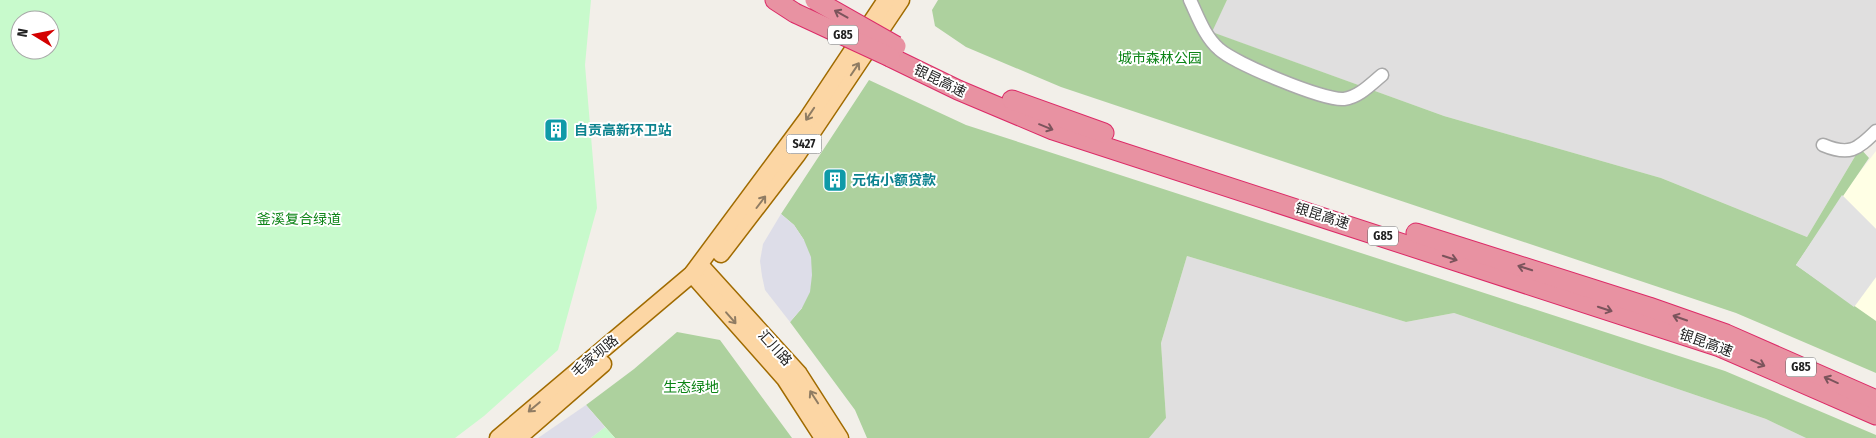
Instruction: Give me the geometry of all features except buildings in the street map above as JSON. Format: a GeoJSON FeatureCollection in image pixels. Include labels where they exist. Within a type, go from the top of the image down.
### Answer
{"type":"FeatureCollection","features":[{"type":"Feature","properties":{"kind":"highway","name":"银昆高速"},"geometry":{"type":"LineString","coordinates":[[775,0],[795,13],[893,51],[974,87],[1091,129],[1658,310],[1726,334],[1876,400]]}},
{"type":"Feature","properties":{"kind":"highway","name":"银昆高速"},"geometry":{"type":"LineString","coordinates":[[815,0],[893,51],[958,90],[1053,130],[1720,346],[1876,415]]}},
{"type":"Feature","properties":{"kind":"main road","name":"S427"},"geometry":{"type":"LineString","coordinates":[[700,273],[807,119],[886,0]]}},
{"type":"Feature","properties":{"kind":"main road","name":"S427"},"geometry":{"type":"LineString","coordinates":[[700,273],[797,155],[901,0]]}},
{"type":"Feature","properties":{"kind":"main road","name":"毛家坝路"},"geometry":{"type":"LineString","coordinates":[[498,438],[700,273]]}},
{"type":"Feature","properties":{"kind":"main road","name":"毛家坝路"},"geometry":{"type":"LineString","coordinates":[[518,438],[700,273]]}},
{"type":"Feature","properties":{"kind":"main road","name":"汇川路"},"geometry":{"type":"LineString","coordinates":[[700,273],[786,379],[822,438]]}},
{"type":"Feature","properties":{"kind":"main road","name":"汇川路"},"geometry":{"type":"LineString","coordinates":[[700,273],[799,374],[840,438]]}},
{"type":"Feature","properties":{"kind":"street"},"geometry":{"type":"LineString","coordinates":[[1190,0],[1204,31],[1218,49],[1248,67],[1323,95],[1342,99],[1356,96],[1382,75]]}},
{"type":"Feature","properties":{"kind":"street"},"geometry":{"type":"LineString","coordinates":[[1822,145],[1838,151],[1849,151],[1861,146],[1876,131]]}},
{"type":"Feature","properties":{"kind":"shaded area"},"geometry":{"type":"Polygon","coordinates":[[[1227,0],[1876,0],[1876,130],[1860,148],[1807,237],[1661,178],[1444,116],[1211,32],[1227,0]]]}},
{"type":"Feature","properties":{"kind":"shaded area"},"geometry":{"type":"Polygon","coordinates":[[[1876,151],[1876,229],[1842,195],[1876,151]]]}},
{"type":"Feature","properties":{"kind":"shaded area"},"geometry":{"type":"Polygon","coordinates":[[[1842,195],[1876,229],[1876,277],[1854,307],[1796,265],[1842,195]]]}},
{"type":"Feature","properties":{"kind":"shaded area"},"geometry":{"type":"Polygon","coordinates":[[[781,214],[794,225],[804,240],[811,257],[812,275],[810,292],[802,308],[790,322],[765,290],[760,261],[763,244],[781,214]]]}},
{"type":"Feature","properties":{"kind":"shaded area"},"geometry":{"type":"Polygon","coordinates":[[[1187,256],[1406,322],[1454,313],[1766,419],[1806,438],[1149,438],[1166,418],[1161,343],[1187,256]]]}},
{"type":"Feature","properties":{"kind":"shaded area"},"geometry":{"type":"Polygon","coordinates":[[[1876,277],[1876,321],[1854,307],[1876,277]]]}},
{"type":"Feature","properties":{"kind":"shaded area"},"geometry":{"type":"Polygon","coordinates":[[[586,405],[605,427],[591,438],[538,438],[586,405]]]}},
{"type":"Feature","properties":{"kind":"green space","name":"釜溪复合绿道"},"geometry":{"type":"Polygon","coordinates":[[[0,0],[591,0],[585,65],[597,208],[558,350],[484,416],[455,438],[0,438],[0,0]]]}},
{"type":"Feature","properties":{"kind":"green space","name":"城市森林公园"},"geometry":{"type":"Polygon","coordinates":[[[938,0],[1227,0],[1212,32],[1444,116],[1661,178],[1807,237],[1860,148],[1869,158],[1796,265],[1876,321],[1876,373],[1736,313],[1061,87],[966,47],[935,26],[932,10],[938,0]]]}},
{"type":"Feature","properties":{"kind":"green space"},"geometry":{"type":"Polygon","coordinates":[[[869,80],[966,125],[1725,371],[1876,435],[1876,438],[1806,438],[1766,419],[1454,313],[1406,322],[1187,256],[1161,343],[1166,418],[1149,438],[867,438],[855,410],[790,322],[802,308],[804,240],[794,225],[781,214],[869,80]]]}},
{"type":"Feature","properties":{"kind":"green space","name":"生态绿地"},"geometry":{"type":"Polygon","coordinates":[[[677,332],[720,340],[792,438],[615,438],[586,405],[634,369],[677,332]]]}},
{"type":"Feature","properties":{"kind":"green space"},"geometry":{"type":"Polygon","coordinates":[[[605,427],[615,438],[591,438],[605,427]]]}},
{"type":"Feature","properties":{"kind":"place","name":"自贡高新环卫站"},"geometry":{"type":"Point","coordinates":[556,130]}},
{"type":"Feature","properties":{"kind":"place","name":"元佑小额贷款"},"geometry":{"type":"Point","coordinates":[835,180]}}]}
